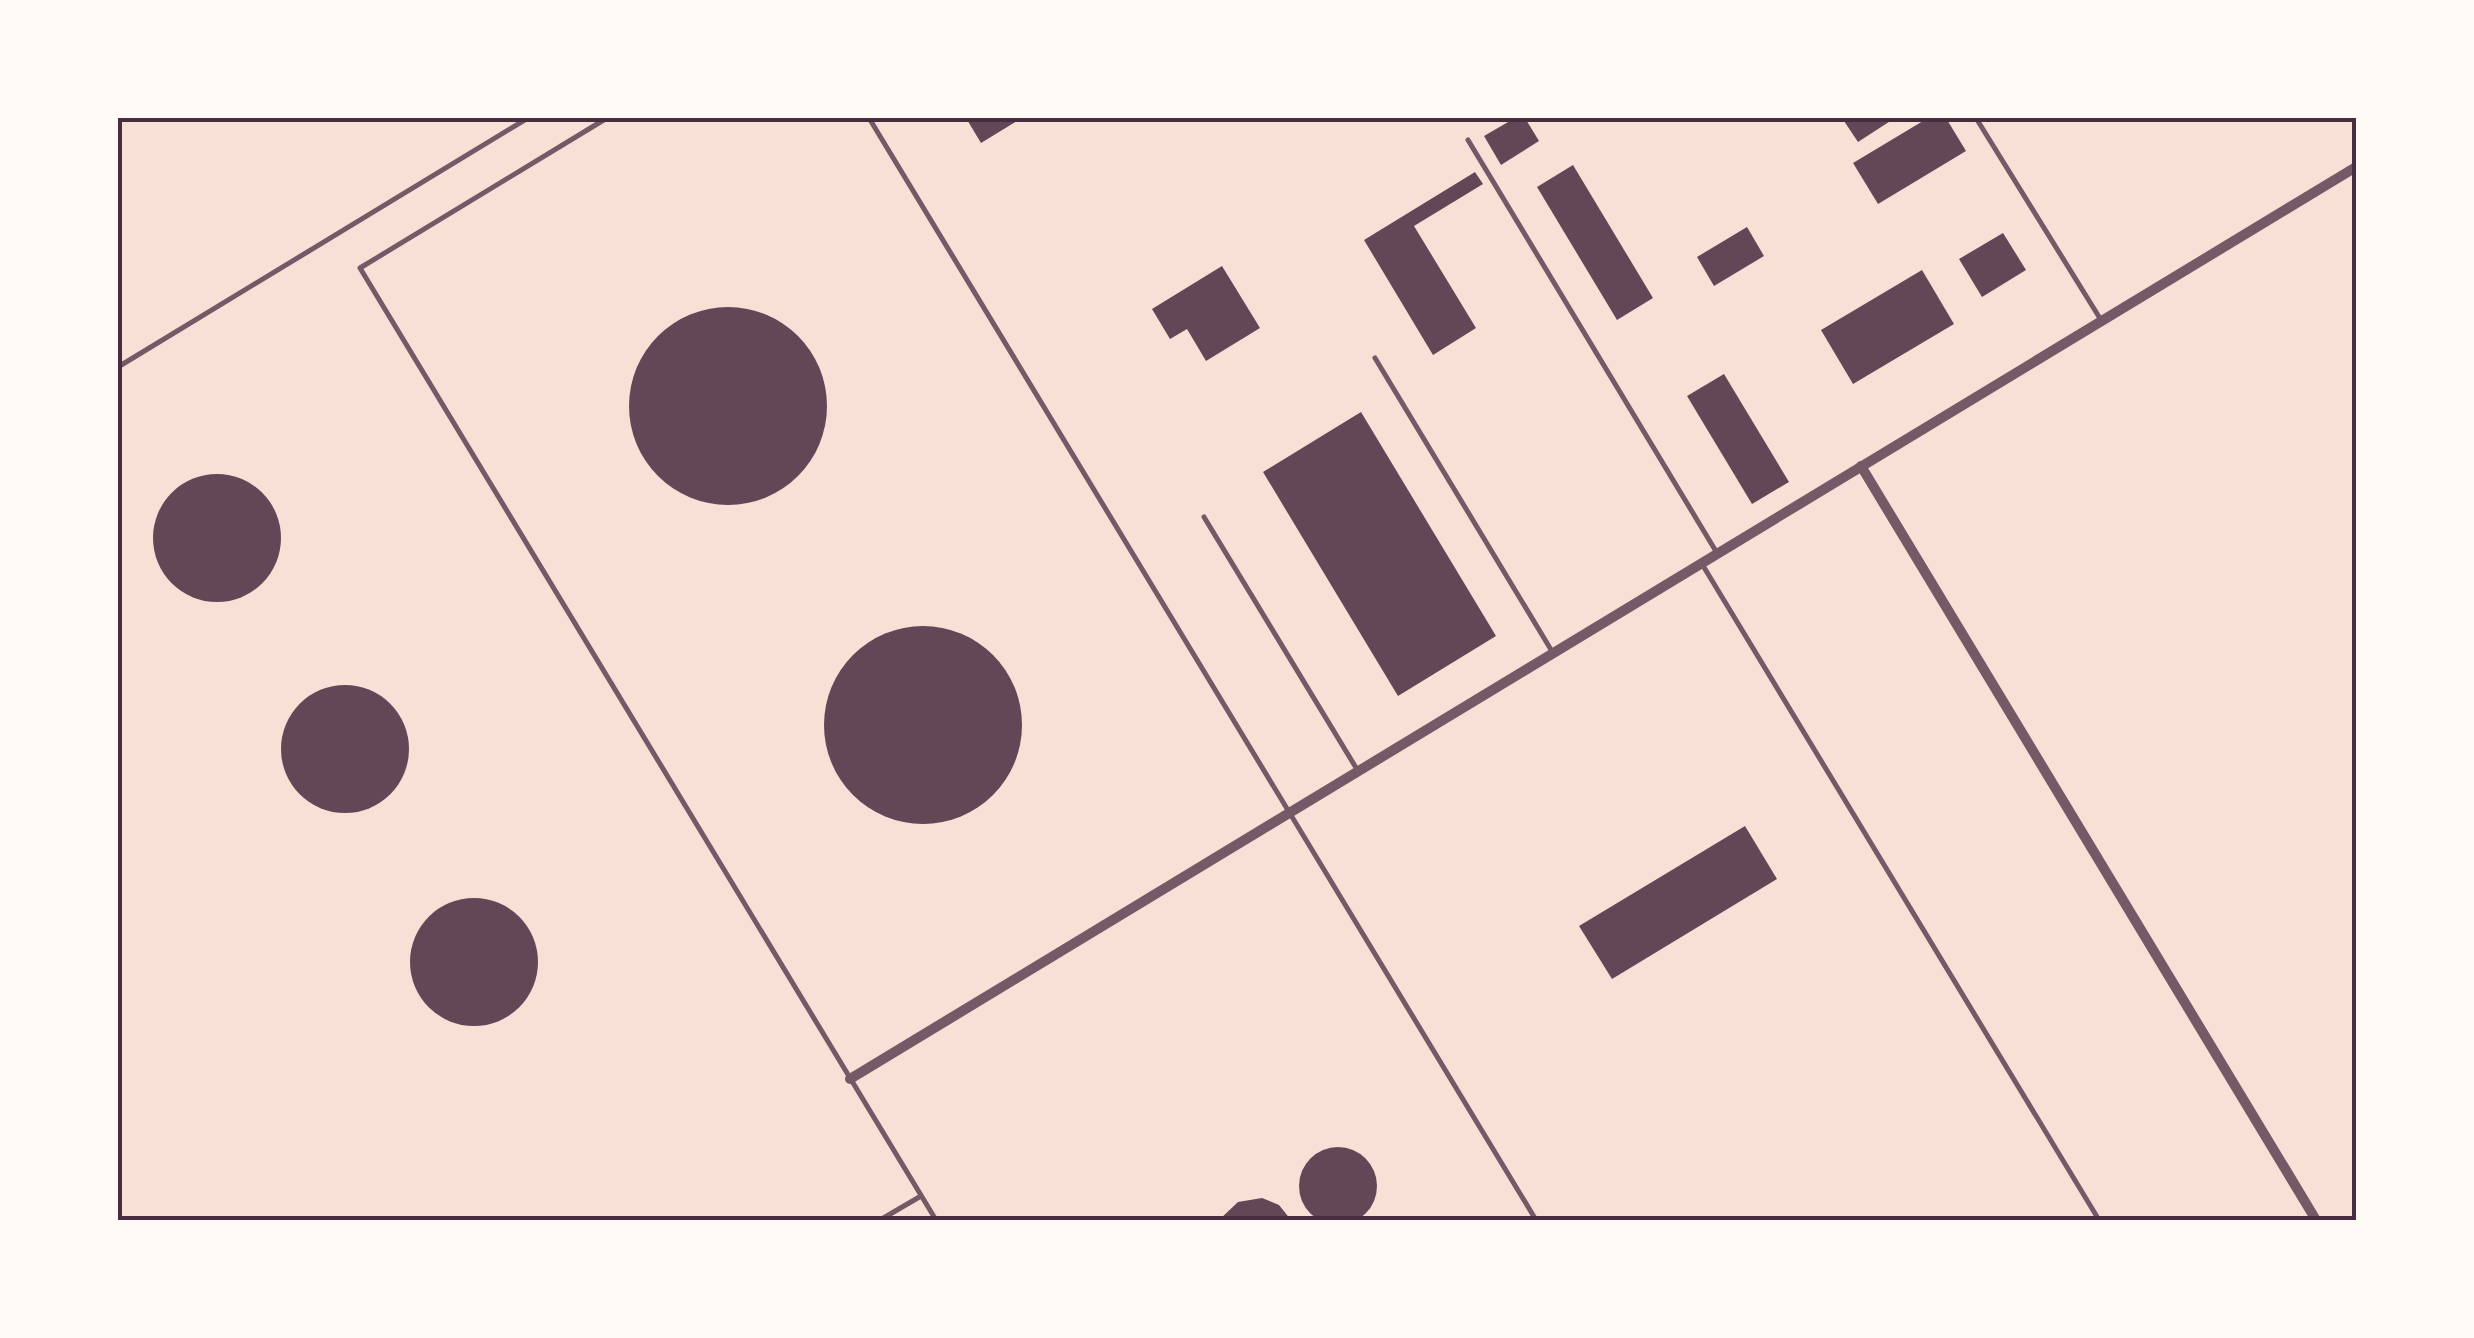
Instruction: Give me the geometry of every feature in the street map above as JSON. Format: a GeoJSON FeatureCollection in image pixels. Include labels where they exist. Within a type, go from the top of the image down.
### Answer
{"type":"FeatureCollection","features":[{"type":"Feature","properties":{"kind":"street"},"geometry":{"type":"LineString","coordinates":[[850,1079],[2356,167]]}},
{"type":"Feature","properties":{"kind":"street"},"geometry":{"type":"LineString","coordinates":[[1860,466],[2316,1220]]}},
{"type":"Feature","properties":{"kind":"lane"},"geometry":{"type":"LineString","coordinates":[[118,366],[528,118]]}},
{"type":"Feature","properties":{"kind":"lane"},"geometry":{"type":"LineString","coordinates":[[607,118],[360,268],[936,1220]]}},
{"type":"Feature","properties":{"kind":"lane"},"geometry":{"type":"LineString","coordinates":[[869,118],[1536,1220]]}},
{"type":"Feature","properties":{"kind":"lane"},"geometry":{"type":"LineString","coordinates":[[1976,118],[2101,320]]}},
{"type":"Feature","properties":{"kind":"lane"},"geometry":{"type":"LineString","coordinates":[[1468,140],[1717,553]]}},
{"type":"Feature","properties":{"kind":"lane"},"geometry":{"type":"LineString","coordinates":[[1375,358],[1553,652]]}},
{"type":"Feature","properties":{"kind":"lane"},"geometry":{"type":"LineString","coordinates":[[1204,517],[1358,771]]}},
{"type":"Feature","properties":{"kind":"lane"},"geometry":{"type":"LineString","coordinates":[[1702,563],[2099,1220]]}},
{"type":"Feature","properties":{"kind":"lane"},"geometry":{"type":"LineString","coordinates":[[880,1220],[921,1196]]}},
{"type":"Feature","properties":{"kind":"building"},"geometry":{"type":"Polygon","coordinates":[[[966,118],[1015,118],[1017,121],[981,143],[966,118]]]}},
{"type":"Feature","properties":{"kind":"building"},"geometry":{"type":"Polygon","coordinates":[[[1515,118],[1525,118],[1539,141],[1501,165],[1484,136],[1515,118]]]}},
{"type":"Feature","properties":{"kind":"building"},"geometry":{"type":"Polygon","coordinates":[[[1842,118],[1895,118],[1858,142],[1842,118]]]}},
{"type":"Feature","properties":{"kind":"building"},"geometry":{"type":"Polygon","coordinates":[[[1928,118],[1946,118],[1966,151],[1878,204],[1853,163],[1928,118]]]}},
{"type":"Feature","properties":{"kind":"building"},"geometry":{"type":"Polygon","coordinates":[[[1573,165],[1653,298],[1617,320],[1537,187],[1573,165]]]}},
{"type":"Feature","properties":{"kind":"building"},"geometry":{"type":"Polygon","coordinates":[[[1475,172],[1483,184],[1414,226],[1476,328],[1433,355],[1364,240],[1475,172]]]}},
{"type":"Feature","properties":{"kind":"building"},"geometry":{"type":"Polygon","coordinates":[[[1747,227],[1764,256],[1714,286],[1697,257],[1747,227]]]}},
{"type":"Feature","properties":{"kind":"building"},"geometry":{"type":"Polygon","coordinates":[[[2003,233],[2026,270],[1982,297],[1959,259],[2003,233]]]}},
{"type":"Feature","properties":{"kind":"building"},"geometry":{"type":"Polygon","coordinates":[[[1222,266],[1260,328],[1206,361],[1187,329],[1170,339],[1152,309],[1222,266]]]}},
{"type":"Feature","properties":{"kind":"building"},"geometry":{"type":"Polygon","coordinates":[[[1922,270],[1954,324],[1853,384],[1821,330],[1922,270]]]}},
{"type":"Feature","properties":{"kind":"building"},"geometry":{"type":"Polygon","coordinates":[[[728,307],[766,315],[798,336],[819,368],[827,406],[819,444],[798,476],[766,497],[728,505],[690,497],[658,476],[637,444],[629,406],[637,368],[658,336],[690,315],[728,307]]]}},
{"type":"Feature","properties":{"kind":"building"},"geometry":{"type":"Polygon","coordinates":[[[1724,374],[1789,482],[1752,504],[1687,396],[1724,374]]]}},
{"type":"Feature","properties":{"kind":"building"},"geometry":{"type":"Polygon","coordinates":[[[1361,412],[1496,636],[1398,696],[1263,472],[1361,412]]]}},
{"type":"Feature","properties":{"kind":"building"},"geometry":{"type":"Polygon","coordinates":[[[217,474],[241,479],[262,493],[276,514],[281,538],[276,562],[262,583],[241,597],[217,602],[193,597],[172,583],[158,562],[153,538],[158,514],[172,493],[193,479],[217,474]]]}},
{"type":"Feature","properties":{"kind":"building"},"geometry":{"type":"Polygon","coordinates":[[[923,626],[961,634],[993,655],[1014,687],[1022,725],[1014,763],[993,795],[961,816],[923,824],[885,816],[853,795],[832,763],[824,725],[832,687],[853,655],[885,634],[923,626]]]}},
{"type":"Feature","properties":{"kind":"building"},"geometry":{"type":"Polygon","coordinates":[[[345,685],[369,690],[390,704],[404,725],[409,749],[404,773],[390,794],[369,808],[345,813],[321,808],[300,794],[286,773],[281,749],[286,725],[300,704],[321,690],[345,685]]]}},
{"type":"Feature","properties":{"kind":"building"},"geometry":{"type":"Polygon","coordinates":[[[1745,826],[1777,879],[1612,979],[1579,926],[1745,826]]]}},
{"type":"Feature","properties":{"kind":"building"},"geometry":{"type":"Polygon","coordinates":[[[474,898],[498,903],[519,917],[533,938],[538,962],[533,986],[519,1007],[498,1021],[474,1026],[450,1021],[429,1007],[415,986],[410,962],[415,938],[429,917],[450,903],[474,898]]]}},
{"type":"Feature","properties":{"kind":"building"},"geometry":{"type":"Polygon","coordinates":[[[1338,1147],[1366,1158],[1377,1186],[1366,1214],[1338,1225],[1310,1214],[1299,1186],[1310,1158],[1338,1147]]]}},
{"type":"Feature","properties":{"kind":"building"},"geometry":{"type":"Polygon","coordinates":[[[1262,1198],[1279,1205],[1291,1220],[1219,1220],[1238,1202],[1262,1198]]]}}]}
